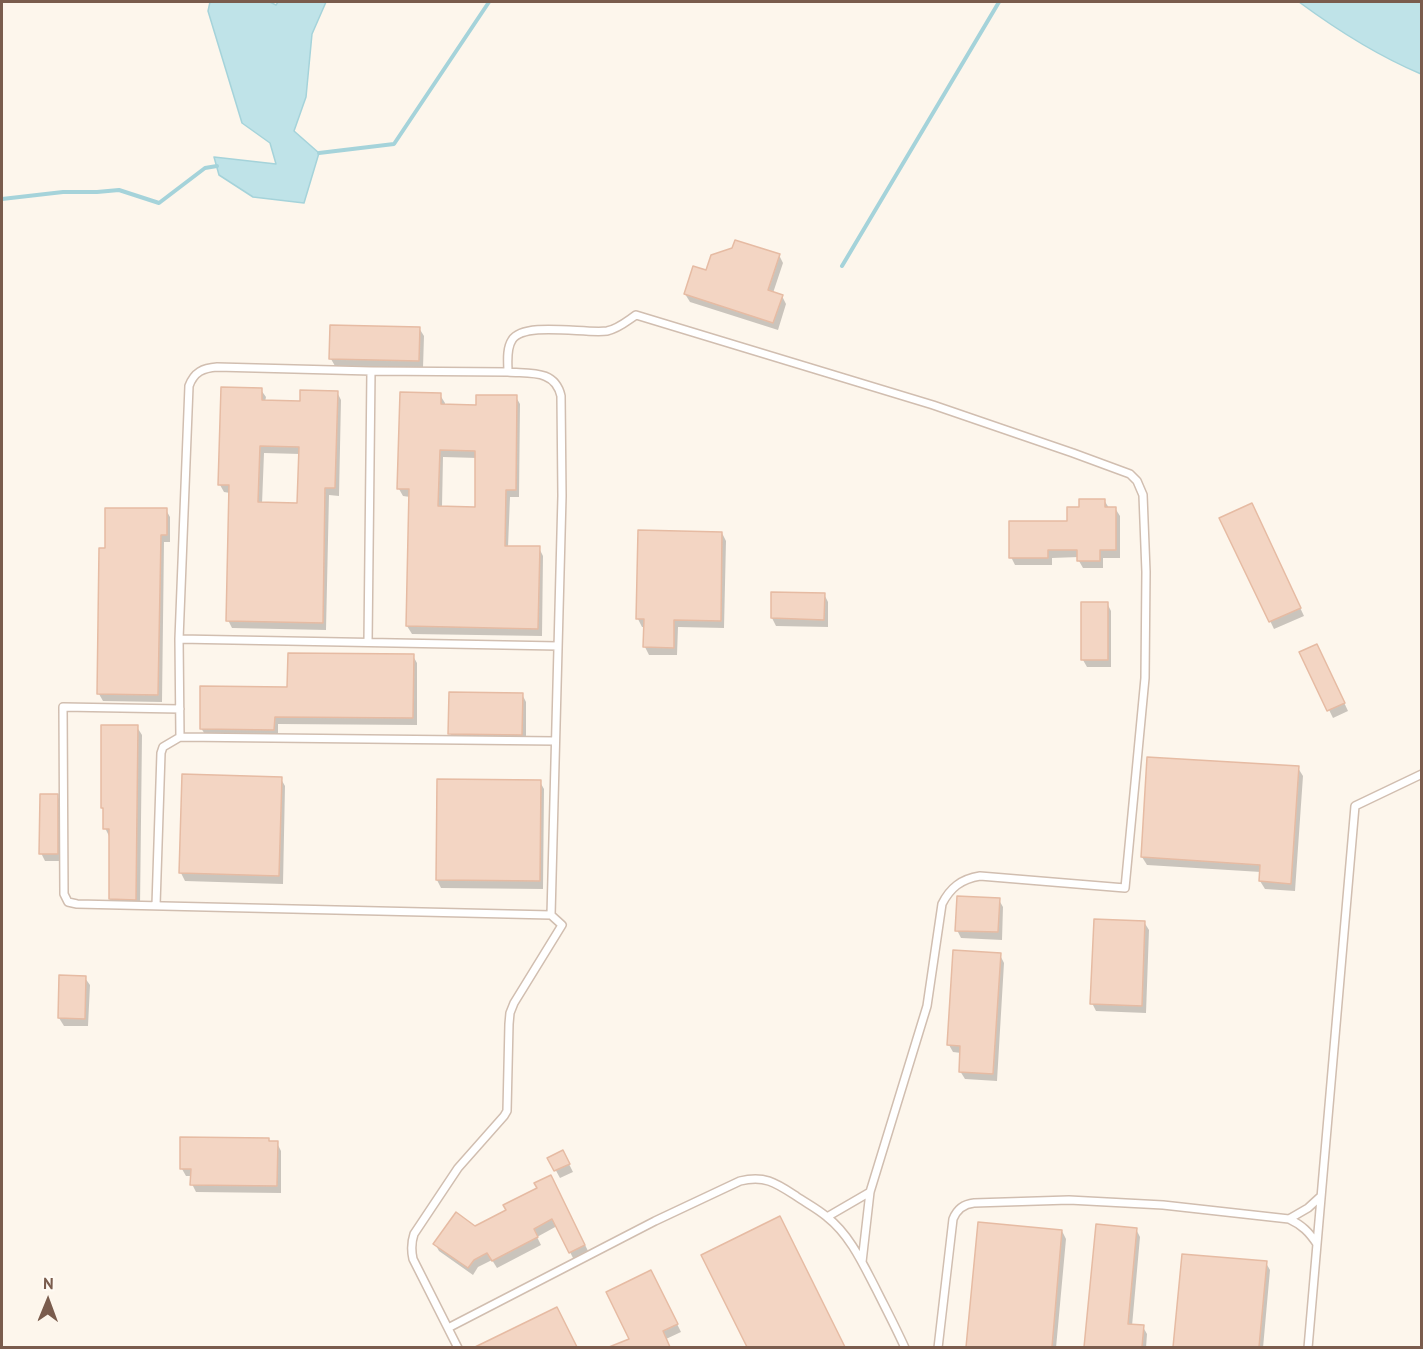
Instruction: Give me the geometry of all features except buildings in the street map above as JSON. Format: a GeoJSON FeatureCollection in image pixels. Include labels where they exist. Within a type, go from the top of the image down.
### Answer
{"type":"FeatureCollection","features":[{"type":"Feature","properties":{"kind":"lane"},"geometry":{"type":"LineString","coordinates":[[508,372],[509,346],[512,339],[525,331],[607,331],[622,325],[636,315],[933,405],[1130,474],[1140,485],[1143,495],[1146,572],[1145,678],[1125,888],[980,876],[961,882],[947,895],[942,904],[927,1005],[870,1191],[862,1262]]}},
{"type":"Feature","properties":{"kind":"lane"},"geometry":{"type":"LineString","coordinates":[[180,737],[179,639],[189,386],[196,374],[202,370],[217,367],[508,372],[548,377],[558,386],[560,392],[562,496],[551,915]]}},
{"type":"Feature","properties":{"kind":"lane"},"geometry":{"type":"LineString","coordinates":[[368,642],[371,371]]}},
{"type":"Feature","properties":{"kind":"lane"},"geometry":{"type":"LineString","coordinates":[[179,639],[558,646]]}},
{"type":"Feature","properties":{"kind":"lane"},"geometry":{"type":"LineString","coordinates":[[180,709],[63,707],[64,894],[65,899],[72,904],[551,915],[562,925],[510,1013],[507,1111],[458,1167],[414,1234],[411,1250],[413,1259],[458,1347]]}},
{"type":"Feature","properties":{"kind":"lane"},"geometry":{"type":"LineString","coordinates":[[156,905],[160,753],[163,747],[180,737],[555,741]]}},
{"type":"Feature","properties":{"kind":"lane"},"geometry":{"type":"LineString","coordinates":[[1308,1347],[1355,806],[1422,774]]}},
{"type":"Feature","properties":{"kind":"lane"},"geometry":{"type":"LineString","coordinates":[[448,1328],[655,1221],[740,1181],[760,1179],[775,1183],[827,1217],[849,1241],[905,1347]]}},
{"type":"Feature","properties":{"kind":"lane"},"geometry":{"type":"LineString","coordinates":[[827,1217],[870,1191]]}},
{"type":"Feature","properties":{"kind":"lane"},"geometry":{"type":"LineString","coordinates":[[1289,1219],[1308,1208],[1320,1197]]}},
{"type":"Feature","properties":{"kind":"lane"},"geometry":{"type":"LineString","coordinates":[[938,1347],[953,1219],[957,1210],[968,1204],[1069,1200],[1163,1205],[1289,1219],[1304,1227],[1317,1244]]}},
{"type":"Feature","properties":{"kind":"water"},"geometry":{"type":"Polygon","coordinates":[[[210,2],[270,2],[276,5],[278,2],[326,2],[312,34],[306,97],[294,131],[319,153],[304,203],[253,197],[219,175],[214,157],[276,164],[270,143],[242,123],[208,11],[210,2]]]}},
{"type":"Feature","properties":{"kind":"water"},"geometry":{"type":"Polygon","coordinates":[[[1299,2],[1421,2],[1421,74],[1358,42],[1299,2]]]}},
{"type":"Feature","properties":{"kind":"waterway"},"geometry":{"type":"LineString","coordinates":[[319,153],[394,144],[489,2]]}},
{"type":"Feature","properties":{"kind":"waterway"},"geometry":{"type":"LineString","coordinates":[[842,266],[999,2]]}},
{"type":"Feature","properties":{"kind":"waterway"},"geometry":{"type":"LineString","coordinates":[[2,199],[63,192],[119,190],[159,203],[205,168],[217,166]]}}]}
